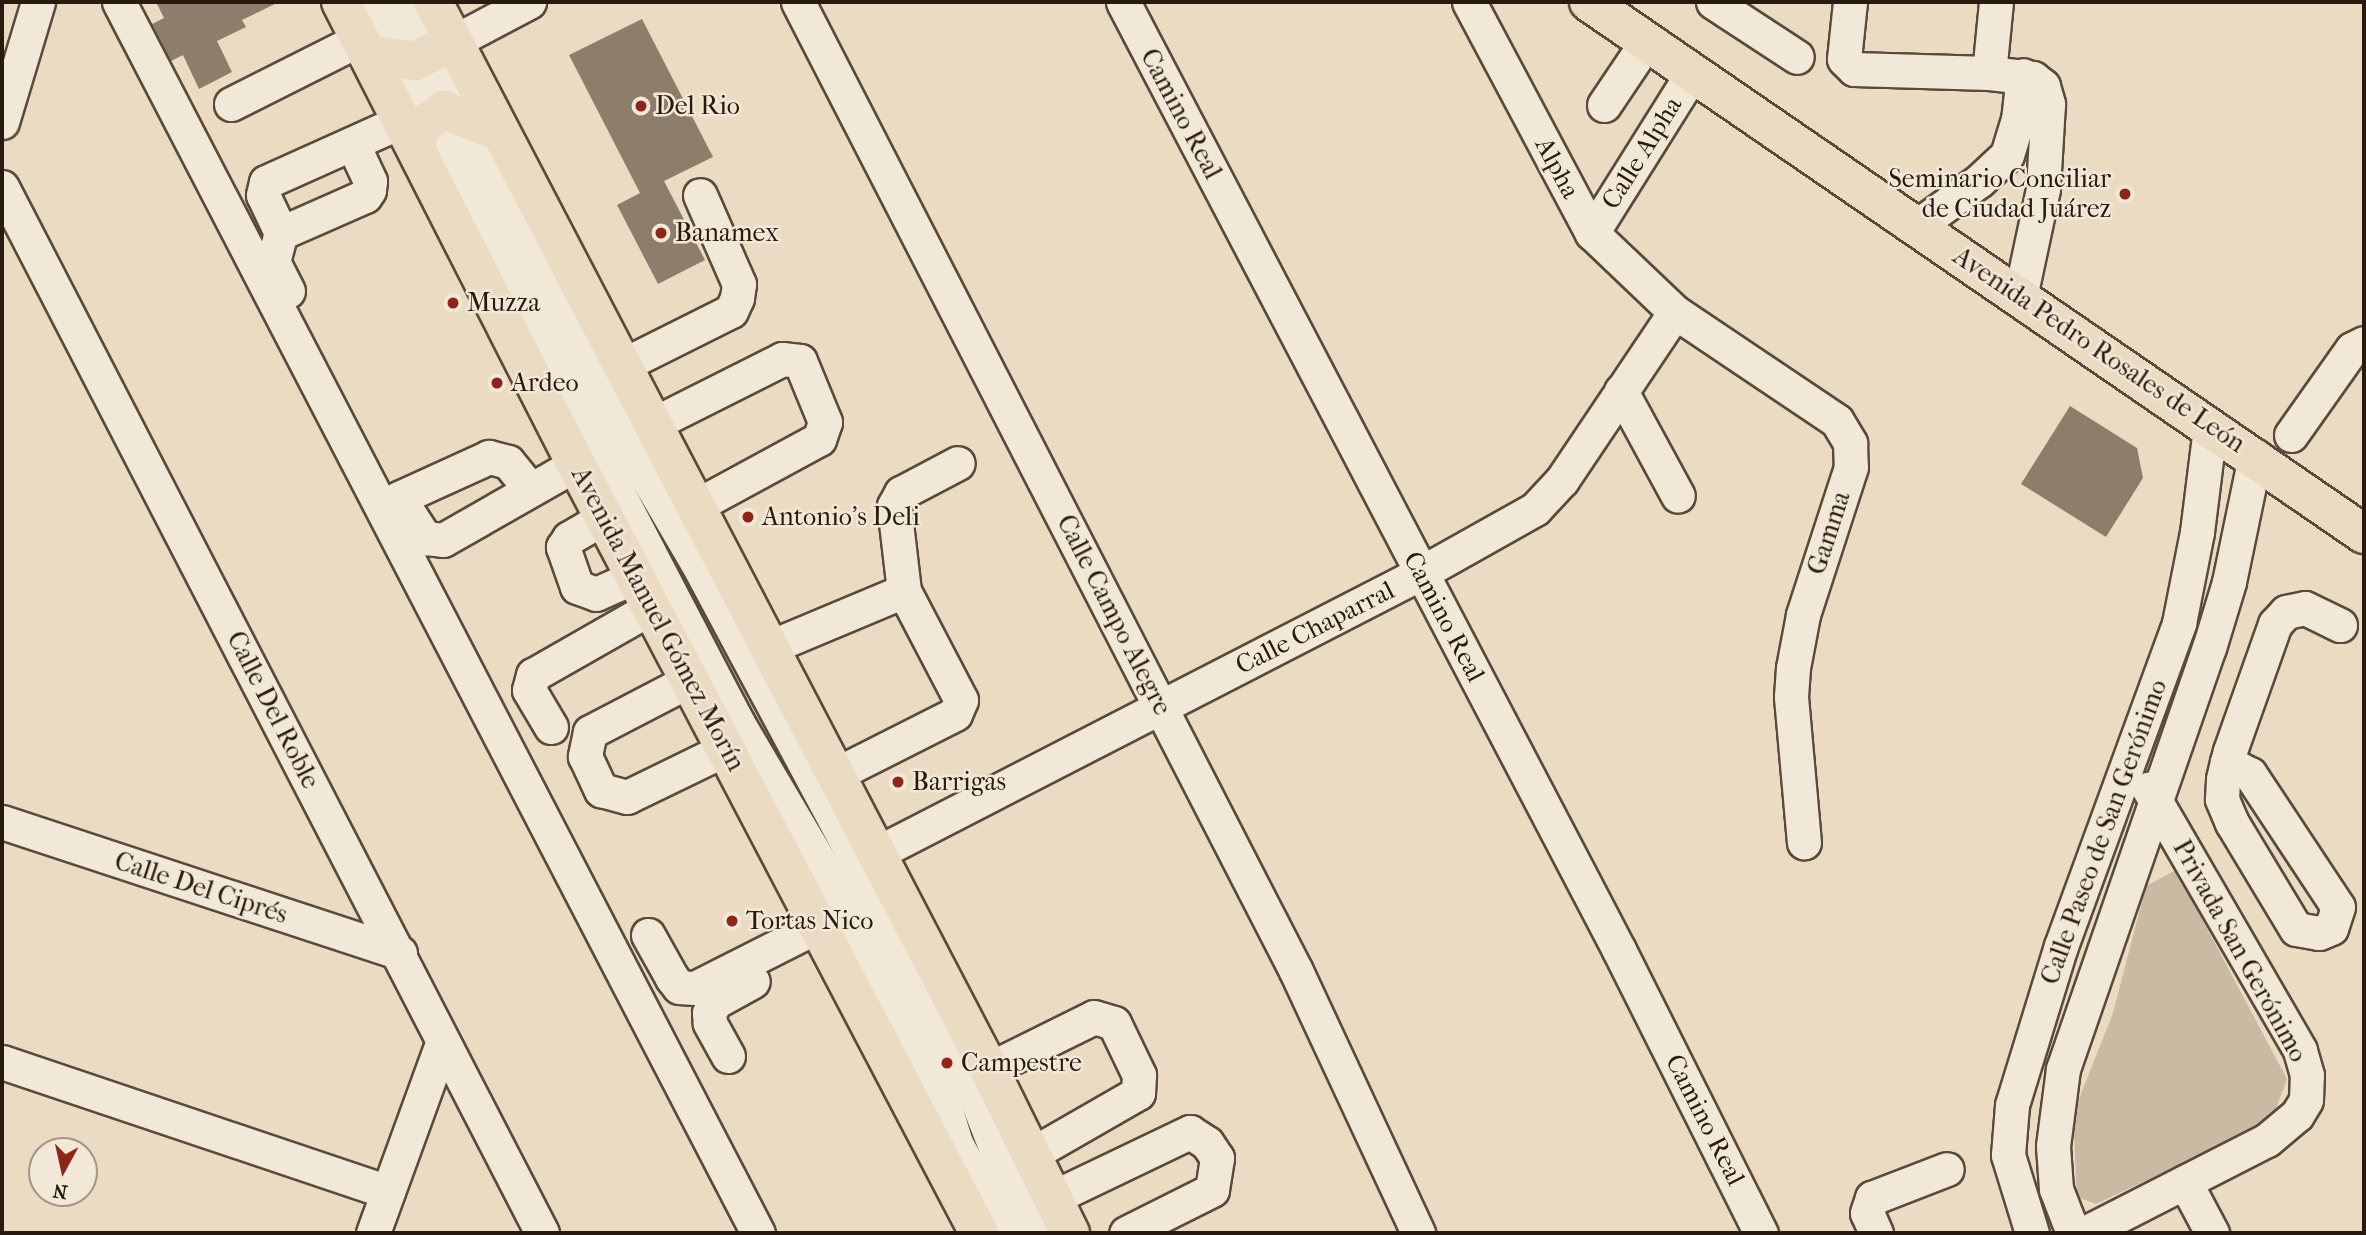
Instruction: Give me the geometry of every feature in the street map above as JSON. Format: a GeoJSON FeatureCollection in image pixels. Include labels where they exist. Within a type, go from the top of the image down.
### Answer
{"type":"FeatureCollection","features":[{"type":"Feature","properties":{"kind":"main road","name":"Avenida Manuel Gómez Morín"},"geometry":{"type":"LineString","coordinates":[[341,2],[403,50],[497,131],[770,647],[989,1069],[1070,1233]]}},
{"type":"Feature","properties":{"kind":"main road","name":"Avenida Manuel Gómez Morín"},"geometry":{"type":"LineString","coordinates":[[433,2],[403,50],[426,124],[576,464],[979,1233]]}},
{"type":"Feature","properties":{"kind":"main road","name":"Avenida Pedro Rosales de León"},"geometry":{"type":"LineString","coordinates":[[1589,2],[2255,456],[2364,534]]}},
{"type":"Feature","properties":{"kind":"main road"},"geometry":{"type":"LineString","coordinates":[[426,124],[497,131]]}},
{"type":"Feature","properties":{"kind":"street"},"geometry":{"type":"LineString","coordinates":[[2,122],[38,2]]}},
{"type":"Feature","properties":{"kind":"street"},"geometry":{"type":"LineString","coordinates":[[119,2],[758,1233]]}},
{"type":"Feature","properties":{"kind":"street"},"geometry":{"type":"LineString","coordinates":[[372,2],[403,50],[426,124],[738,723],[851,915],[934,1072],[956,1143],[1003,1233]]}},
{"type":"Feature","properties":{"kind":"street"},"geometry":{"type":"LineString","coordinates":[[403,50],[404,2]]}},
{"type":"Feature","properties":{"kind":"street"},"geometry":{"type":"LineString","coordinates":[[231,104],[403,50],[529,2]]}},
{"type":"Feature","properties":{"kind":"street","name":"Calle Campo Alegre"},"geometry":{"type":"LineString","coordinates":[[798,2],[1296,971],[1418,1233]]}},
{"type":"Feature","properties":{"kind":"street","name":"Camino Real"},"geometry":{"type":"LineString","coordinates":[[1123,2],[1619,950],[1761,1233]]}},
{"type":"Feature","properties":{"kind":"street","name":"Alpha"},"geometry":{"type":"LineString","coordinates":[[1469,2],[1592,233],[1675,312]]}},
{"type":"Feature","properties":{"kind":"street"},"geometry":{"type":"LineString","coordinates":[[1713,2],[1797,57]]}},
{"type":"Feature","properties":{"kind":"street"},"geometry":{"type":"LineString","coordinates":[[1850,2],[1843,59],[1854,69],[2023,75],[2043,86],[2048,104],[2043,189],[2020,297]]}},
{"type":"Feature","properties":{"kind":"street"},"geometry":{"type":"LineString","coordinates":[[1990,74],[1996,2]]}},
{"type":"Feature","properties":{"kind":"street"},"geometry":{"type":"LineString","coordinates":[[1604,105],[1647,41]]}},
{"type":"Feature","properties":{"kind":"street","name":"Calle Alpha"},"geometry":{"type":"LineString","coordinates":[[1592,233],[1692,72]]}},
{"type":"Feature","properties":{"kind":"street"},"geometry":{"type":"LineString","coordinates":[[1917,226],[1997,167],[2012,147],[2023,75]]}},
{"type":"Feature","properties":{"kind":"street"},"geometry":{"type":"LineString","coordinates":[[426,124],[354,145],[266,182],[263,195],[281,233],[274,262],[400,498],[425,538],[443,540],[576,464]]}},
{"type":"Feature","properties":{"kind":"street"},"geometry":{"type":"LineString","coordinates":[[426,124],[618,428],[697,563],[956,1047],[995,1147],[1038,1233]]}},
{"type":"Feature","properties":{"kind":"street"},"geometry":{"type":"LineString","coordinates":[[281,233],[365,196],[370,181],[354,145]]}},
{"type":"Feature","properties":{"kind":"street"},"geometry":{"type":"LineString","coordinates":[[2012,147],[2046,152]]}},
{"type":"Feature","properties":{"kind":"street","name":"Calle Del Roble"},"geometry":{"type":"LineString","coordinates":[[2,187],[400,953],[442,1042],[542,1233]]}},
{"type":"Feature","properties":{"kind":"street"},"geometry":{"type":"LineString","coordinates":[[621,366],[731,311],[739,284],[700,195]]}},
{"type":"Feature","properties":{"kind":"street","name":"Calle Chaparral"},"geometry":{"type":"LineString","coordinates":[[877,853],[1421,573],[1544,501],[1675,312]]}},
{"type":"Feature","properties":{"kind":"street","name":"Gamma"},"geometry":{"type":"LineString","coordinates":[[1675,312],[1837,421],[1850,443],[1851,467],[1803,615],[1793,668],[1791,697],[1804,842]]}},
{"type":"Feature","properties":{"kind":"street"},"geometry":{"type":"LineString","coordinates":[[2291,435],[2352,349],[2364,343]]}},
{"type":"Feature","properties":{"kind":"street"},"geometry":{"type":"LineString","coordinates":[[652,425],[782,359],[800,361],[825,422],[819,439],[694,507]]}},
{"type":"Feature","properties":{"kind":"street"},"geometry":{"type":"LineString","coordinates":[[1621,391],[1678,496]]}},
{"type":"Feature","properties":{"kind":"street","name":"Calle Paseo de San Gerónimo"},"geometry":{"type":"LineString","coordinates":[[2032,1233],[2008,1155],[2012,1105],[2061,946],[2145,724],[2179,623],[2197,532],[2210,427]]}},
{"type":"Feature","properties":{"kind":"street","name":"Calle Paseo de San Gerónimo"},"geometry":{"type":"LineString","coordinates":[[2073,1233],[2056,1189],[2053,1146],[2063,1069],[2158,801],[2229,582],[2255,456]]}},
{"type":"Feature","properties":{"kind":"street"},"geometry":{"type":"LineString","coordinates":[[400,498],[489,457],[508,462],[530,489]]}},
{"type":"Feature","properties":{"kind":"street"},"geometry":{"type":"LineString","coordinates":[[836,774],[955,714],[960,706],[904,592],[894,506],[901,494],[958,463]]}},
{"type":"Feature","properties":{"kind":"street"},"geometry":{"type":"LineString","coordinates":[[605,517],[569,538],[563,547],[577,587],[596,593],[644,592]]}},
{"type":"Feature","properties":{"kind":"street"},"geometry":{"type":"LineString","coordinates":[[551,727],[529,690],[533,675],[644,592]]}},
{"type":"Feature","properties":{"kind":"street"},"geometry":{"type":"LineString","coordinates":[[770,647],[904,592]]}},
{"type":"Feature","properties":{"kind":"street"},"geometry":{"type":"LineString","coordinates":[[2145,724],[2180,735],[2229,757],[2250,774],[2338,907],[2331,928],[2319,933],[2296,929],[2232,823],[2222,799],[2229,757],[2275,624],[2286,612],[2305,608],[2340,625]]}},
{"type":"Feature","properties":{"kind":"street"},"geometry":{"type":"LineString","coordinates":[[690,680],[590,732],[585,756],[601,790],[626,797],[726,749]]}},
{"type":"Feature","properties":{"kind":"street","name":"Privada San Gerónimo"},"geometry":{"type":"LineString","coordinates":[[2085,1233],[2284,1127],[2306,1100],[2307,1074],[2300,1050],[2158,801],[2130,765]]}},
{"type":"Feature","properties":{"kind":"street","name":"Calle Del Ciprés"},"geometry":{"type":"LineString","coordinates":[[2,822],[400,953]]}},
{"type":"Feature","properties":{"kind":"street"},"geometry":{"type":"LineString","coordinates":[[648,935],[671,978],[679,986],[695,988],[822,934]]}},
{"type":"Feature","properties":{"kind":"street"},"geometry":{"type":"LineString","coordinates":[[728,1056],[709,1023],[715,1002],[822,934]]}},
{"type":"Feature","properties":{"kind":"street"},"geometry":{"type":"LineString","coordinates":[[989,1069],[1094,1017],[1114,1023],[1139,1075],[1138,1093],[1030,1155]]}},
{"type":"Feature","properties":{"kind":"street"},"geometry":{"type":"LineString","coordinates":[[373,1233],[442,1042]]}},
{"type":"Feature","properties":{"kind":"street"},"geometry":{"type":"LineString","coordinates":[[2,1062],[388,1192]]}},
{"type":"Feature","properties":{"kind":"street"},"geometry":{"type":"LineString","coordinates":[[1052,1198],[1190,1132],[1207,1143],[1217,1158],[1212,1190],[1126,1233]]}},
{"type":"Feature","properties":{"kind":"street"},"geometry":{"type":"LineString","coordinates":[[1876,1233],[1867,1213],[1872,1198],[1947,1169]]}},
{"type":"Feature","properties":{"kind":"street"},"geometry":{"type":"LineString","coordinates":[[2185,1182],[2212,1233]]}},
{"type":"Feature","properties":{"kind":"shaded area"},"geometry":{"type":"Polygon","coordinates":[[[2176,870],[2287,1079],[2271,1122],[2096,1204],[2077,1197],[2073,1114],[2113,1013],[2146,886],[2176,870]]]}},
{"type":"Feature","properties":{"kind":"building"},"geometry":{"type":"Polygon","coordinates":[[[156,2],[279,2],[242,20],[246,27],[217,41],[232,72],[199,89],[183,55],[171,61],[152,24],[164,18],[156,2]]]}},
{"type":"Feature","properties":{"kind":"building","name":"Del Rio"},"geometry":{"type":"Polygon","coordinates":[[[642,19],[713,157],[664,181],[705,260],[658,284],[617,205],[640,193],[569,55],[642,19]]]}},
{"type":"Feature","properties":{"kind":"building"},"geometry":{"type":"Polygon","coordinates":[[[2070,406],[2137,448],[2143,478],[2106,537],[2021,484],[2070,406]]]}},
{"type":"Feature","properties":{"kind":"place","name":"Del Rio"},"geometry":{"type":"Point","coordinates":[641,106]}},
{"type":"Feature","properties":{"kind":"place","name":"Seminario Conciliar de Ciudad Juárez"},"geometry":{"type":"Point","coordinates":[2125,194]}},
{"type":"Feature","properties":{"kind":"place","name":"Banamex"},"geometry":{"type":"Point","coordinates":[661,233]}},
{"type":"Feature","properties":{"kind":"place","name":"Muzza"},"geometry":{"type":"Point","coordinates":[453,303]}},
{"type":"Feature","properties":{"kind":"place","name":"Ardeo"},"geometry":{"type":"Point","coordinates":[497,383]}},
{"type":"Feature","properties":{"kind":"place","name":"Antonio's Deli"},"geometry":{"type":"Point","coordinates":[748,517]}},
{"type":"Feature","properties":{"kind":"place","name":"Barrigas"},"geometry":{"type":"Point","coordinates":[898,782]}},
{"type":"Feature","properties":{"kind":"place","name":"Tortas Nico"},"geometry":{"type":"Point","coordinates":[732,921]}},
{"type":"Feature","properties":{"kind":"place","name":"Campestre"},"geometry":{"type":"Point","coordinates":[947,1063]}}]}
